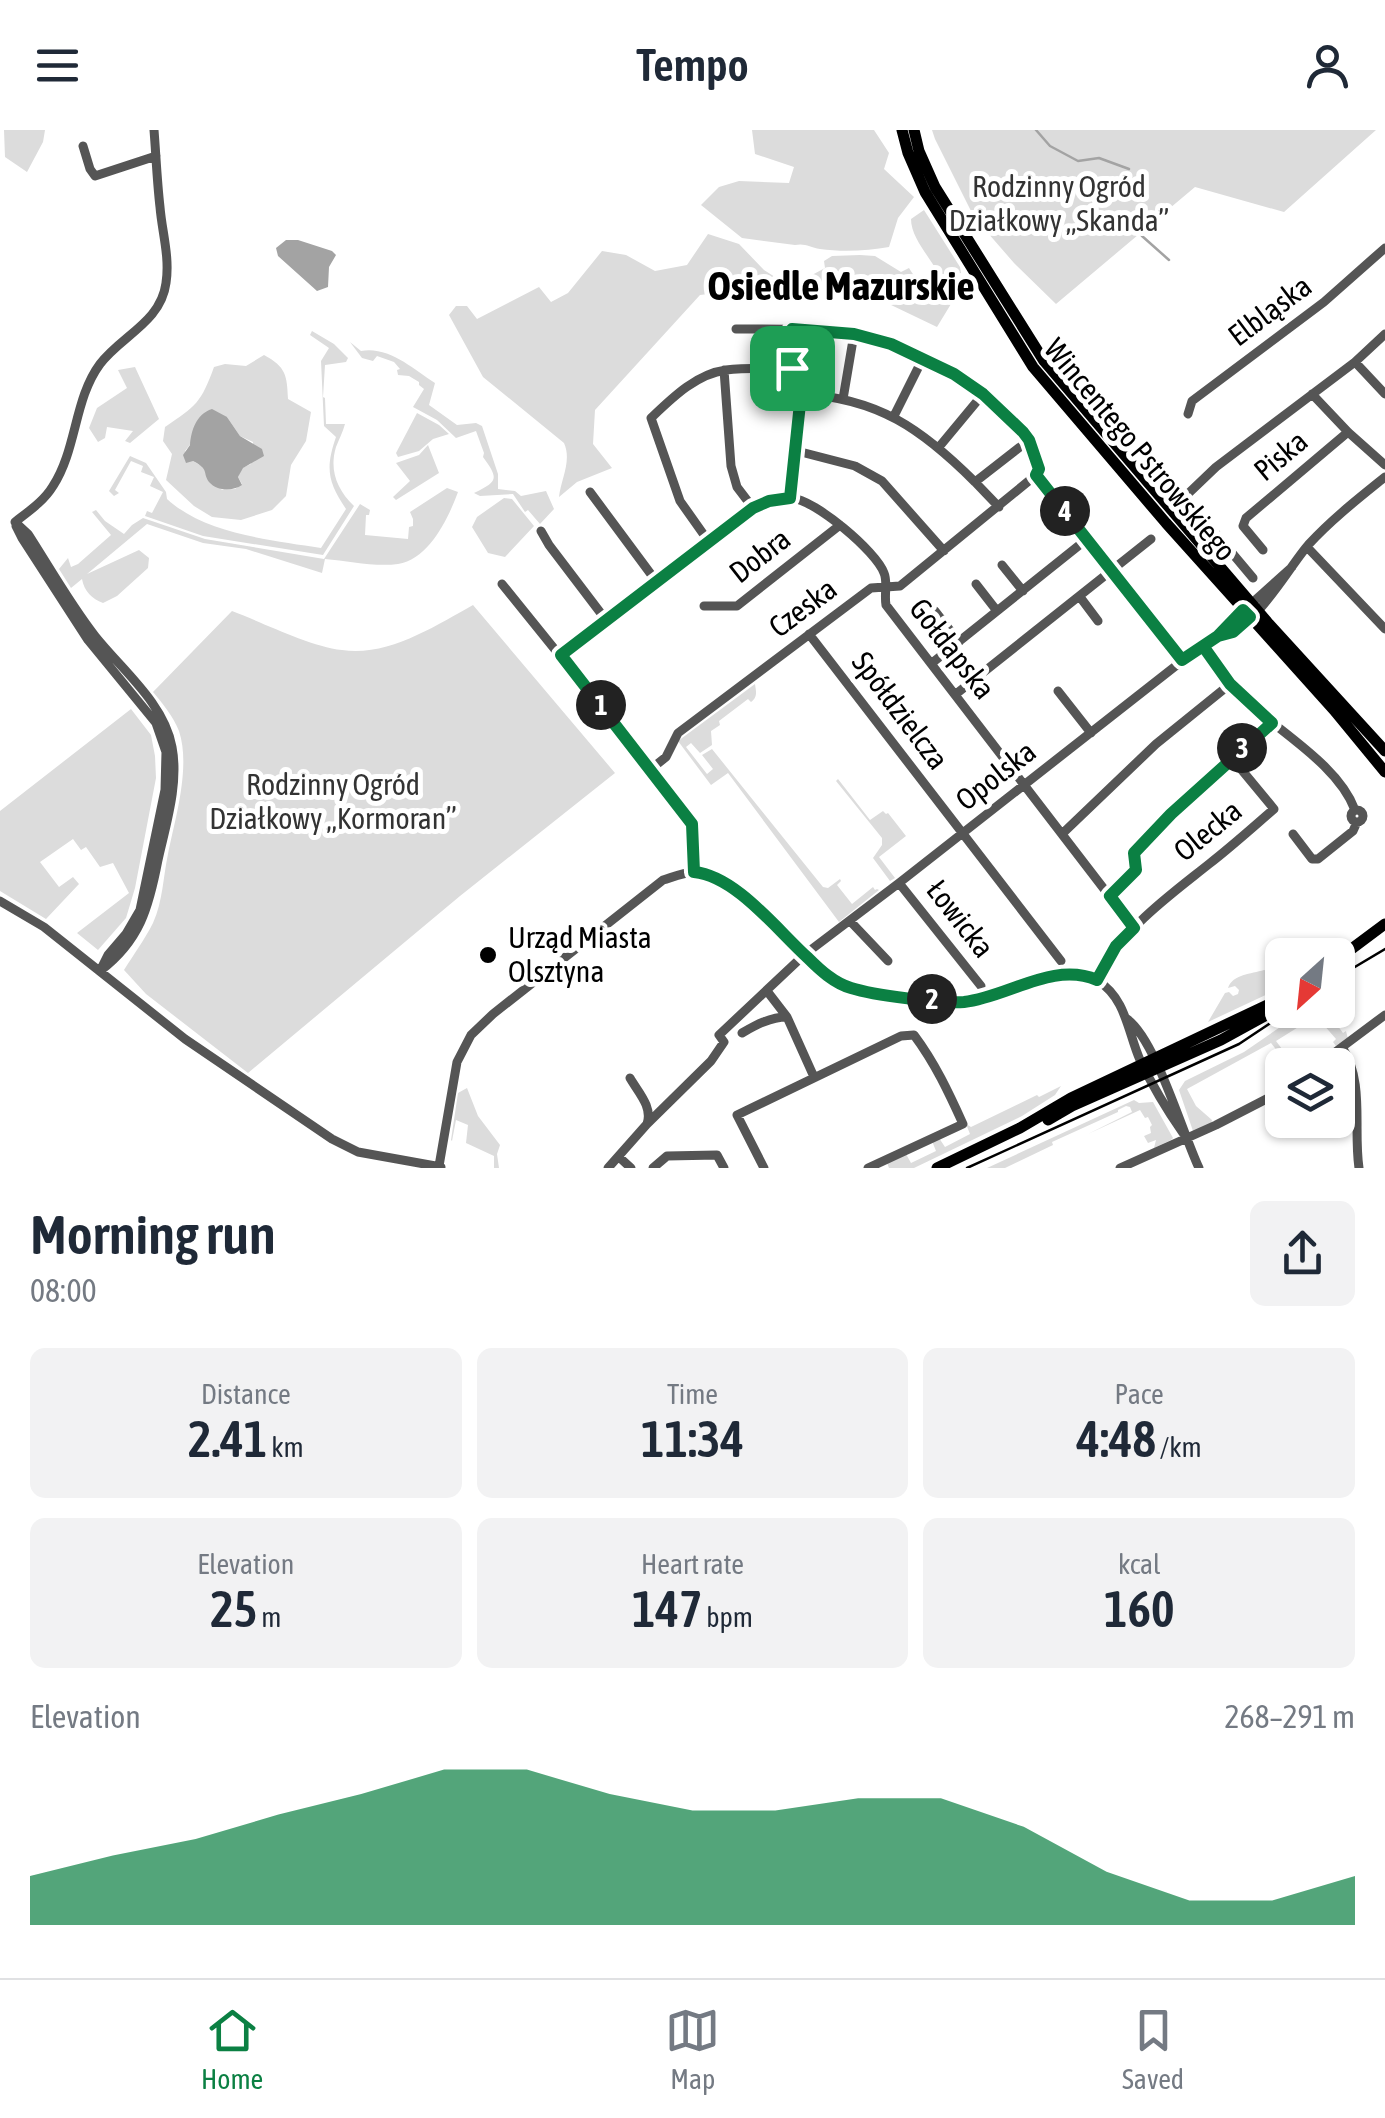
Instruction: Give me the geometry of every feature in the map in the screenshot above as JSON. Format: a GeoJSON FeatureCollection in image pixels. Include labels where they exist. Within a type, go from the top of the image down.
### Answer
{"type":"FeatureCollection","features":[{"type":"Feature","properties":{"kind":"main road","name":"Wincentego Pstrowskiego"},"geometry":{"type":"LineString","coordinates":[[902,130],[925,192],[1033,367],[1171,510],[1250,610],[1385,751]]}},
{"type":"Feature","properties":{"kind":"main road","name":"Wincentego Pstrowskiego"},"geometry":{"type":"LineString","coordinates":[[914,130],[930,178],[1075,408],[1385,772]]}},
{"type":"Feature","properties":{"kind":"main road"},"geometry":{"type":"LineString","coordinates":[[1355,946],[1385,924]]}},
{"type":"Feature","properties":{"kind":"main road"},"geometry":{"type":"LineString","coordinates":[[1355,956],[1385,934]]}},
{"type":"Feature","properties":{"kind":"main road"},"geometry":{"type":"LineString","coordinates":[[952,1168],[1265,1007]]}},
{"type":"Feature","properties":{"kind":"main road"},"geometry":{"type":"LineString","coordinates":[[936,1168],[1071,1098],[1228,1036],[1265,1015]]}},
{"type":"Feature","properties":{"kind":"street"},"geometry":{"type":"LineString","coordinates":[[100,971],[134,936],[149,906],[173,784],[173,750],[159,712],[94,635],[28,534],[15,522],[52,489],[62,471],[94,373],[102,360],[146,322],[164,294],[167,260],[154,130]]}},
{"type":"Feature","properties":{"kind":"street"},"geometry":{"type":"LineString","coordinates":[[83,146],[95,176],[156,156]]}},
{"type":"Feature","properties":{"kind":"street","name":"Elbląska"},"geometry":{"type":"LineString","coordinates":[[1188,414],[1192,401],[1324,302],[1385,248]]}},
{"type":"Feature","properties":{"kind":"street"},"geometry":{"type":"LineString","coordinates":[[736,329],[854,334],[923,358],[983,394],[1029,440],[1039,469],[1036,475],[1182,660]]}},
{"type":"Feature","properties":{"kind":"street"},"geometry":{"type":"LineString","coordinates":[[792,329],[793,390],[843,398],[894,416],[939,448],[998,507]]}},
{"type":"Feature","properties":{"kind":"street"},"geometry":{"type":"LineString","coordinates":[[843,398],[854,334]]}},
{"type":"Feature","properties":{"kind":"street"},"geometry":{"type":"LineString","coordinates":[[1171,510],[1216,467],[1385,334]]}},
{"type":"Feature","properties":{"kind":"street"},"geometry":{"type":"LineString","coordinates":[[894,416],[923,358]]}},
{"type":"Feature","properties":{"kind":"street"},"geometry":{"type":"LineString","coordinates":[[1354,362],[1385,394]]}},
{"type":"Feature","properties":{"kind":"street"},"geometry":{"type":"LineString","coordinates":[[708,542],[680,501],[651,418],[672,397],[699,379],[724,370],[792,368]]}},
{"type":"Feature","properties":{"kind":"street"},"geometry":{"type":"LineString","coordinates":[[724,370],[731,466],[738,486],[753,508]]}},
{"type":"Feature","properties":{"kind":"street"},"geometry":{"type":"LineString","coordinates":[[561,655],[753,508],[790,498],[801,394]]}},
{"type":"Feature","properties":{"kind":"street"},"geometry":{"type":"LineString","coordinates":[[939,448],[983,394]]}},
{"type":"Feature","properties":{"kind":"street"},"geometry":{"type":"LineString","coordinates":[[1312,394],[1385,465]]}},
{"type":"Feature","properties":{"kind":"street","name":"Piska"},"geometry":{"type":"LineString","coordinates":[[1263,550],[1243,526],[1246,518],[1348,432]]}},
{"type":"Feature","properties":{"kind":"street"},"geometry":{"type":"LineString","coordinates":[[976,482],[1029,440]]}},
{"type":"Feature","properties":{"kind":"street"},"geometry":{"type":"LineString","coordinates":[[797,451],[855,466],[882,481],[944,551]]}},
{"type":"Feature","properties":{"kind":"street","name":"Czeska"},"geometry":{"type":"LineString","coordinates":[[651,770],[666,757],[678,733],[871,588],[900,586],[1036,475]]}},
{"type":"Feature","properties":{"kind":"street","name":"Opolska"},"geometry":{"type":"LineString","coordinates":[[767,990],[804,955],[1182,660],[1275,593],[1307,546],[1385,477]]}},
{"type":"Feature","properties":{"kind":"street"},"geometry":{"type":"LineString","coordinates":[[590,492],[656,582]]}},
{"type":"Feature","properties":{"kind":"street"},"geometry":{"type":"LineString","coordinates":[[1184,497],[1254,578]]}},
{"type":"Feature","properties":{"kind":"street","name":"Gołdapska"},"geometry":{"type":"LineString","coordinates":[[790,498],[840,525],[884,571],[886,605],[1134,928]]}},
{"type":"Feature","properties":{"kind":"street","name":"Dobra"},"geometry":{"type":"LineString","coordinates":[[704,606],[737,606],[840,525]]}},
{"type":"Feature","properties":{"kind":"street"},"geometry":{"type":"LineString","coordinates":[[542,531],[606,620]]}},
{"type":"Feature","properties":{"kind":"street"},"geometry":{"type":"LineString","coordinates":[[932,664],[1087,538]]}},
{"type":"Feature","properties":{"kind":"street"},"geometry":{"type":"LineString","coordinates":[[956,694],[1151,540]]}},
{"type":"Feature","properties":{"kind":"street"},"geometry":{"type":"LineString","coordinates":[[1307,546],[1385,629]]}},
{"type":"Feature","properties":{"kind":"street"},"geometry":{"type":"LineString","coordinates":[[1040,560],[1047,570]]}},
{"type":"Feature","properties":{"kind":"street"},"geometry":{"type":"LineString","coordinates":[[1002,564],[1022,591]]}},
{"type":"Feature","properties":{"kind":"street"},"geometry":{"type":"LineString","coordinates":[[502,584],[692,824],[694,872]]}},
{"type":"Feature","properties":{"kind":"street"},"geometry":{"type":"LineString","coordinates":[[976,584],[997,611]]}},
{"type":"Feature","properties":{"kind":"street"},"geometry":{"type":"LineString","coordinates":[[1080,596],[1098,621]]}},
{"type":"Feature","properties":{"kind":"street"},"geometry":{"type":"LineString","coordinates":[[935,611],[959,642]]}},
{"type":"Feature","properties":{"kind":"street","name":"Spółdzielcza"},"geometry":{"type":"LineString","coordinates":[[809,634],[1061,961]]}},
{"type":"Feature","properties":{"kind":"street"},"geometry":{"type":"LineString","coordinates":[[1203,646],[1230,684],[1317,760],[1350,796],[1356,816],[1352,831],[1318,858],[1312,859],[1293,834]]}},
{"type":"Feature","properties":{"kind":"street"},"geometry":{"type":"LineString","coordinates":[[1063,833],[1156,744],[1230,684]]}},
{"type":"Feature","properties":{"kind":"street"},"geometry":{"type":"LineString","coordinates":[[1058,691],[1091,733]]}},
{"type":"Feature","properties":{"kind":"street"},"geometry":{"type":"LineString","coordinates":[[1110,896],[1136,870],[1134,853],[1171,814],[1272,723]]}},
{"type":"Feature","properties":{"kind":"street","name":"Olecka"},"geometry":{"type":"LineString","coordinates":[[1097,980],[1116,946],[1134,928],[1274,809],[1232,757]]}},
{"type":"Feature","properties":{"kind":"street"},"geometry":{"type":"LineString","coordinates":[[0,901],[44,928],[185,1039],[332,1139],[358,1152],[441,1167],[457,1062],[471,1035],[664,880],[694,872],[714,877],[740,894],[804,955],[850,988],[960,1002],[1063,974],[1081,974],[1097,980],[1114,996],[1127,1019],[1127,1027],[1150,1066],[1166,1108],[1199,1168]]}},
{"type":"Feature","properties":{"kind":"street","name":"Łowicka"},"geometry":{"type":"LineString","coordinates":[[900,883],[981,986]]}},
{"type":"Feature","properties":{"kind":"street"},"geometry":{"type":"LineString","coordinates":[[850,921],[888,961]]}},
{"type":"Feature","properties":{"kind":"street"},"geometry":{"type":"LineString","coordinates":[[608,1168],[711,1061],[724,1042],[719,1035],[767,990],[787,1017],[814,1077]]}},
{"type":"Feature","properties":{"kind":"street"},"geometry":{"type":"LineString","coordinates":[[1356,1167],[1356,1082],[1342,1047],[1385,1015]]}},
{"type":"Feature","properties":{"kind":"street"},"geometry":{"type":"LineString","coordinates":[[742,1033],[777,1017],[787,1017]]}},
{"type":"Feature","properties":{"kind":"street"},"geometry":{"type":"LineString","coordinates":[[764,1168],[737,1115],[901,1036],[914,1035],[928,1054],[963,1124],[868,1168]]}},
{"type":"Feature","properties":{"kind":"street"},"geometry":{"type":"LineString","coordinates":[[630,1078],[648,1108],[648,1124]]}},
{"type":"Feature","properties":{"kind":"street"},"geometry":{"type":"LineString","coordinates":[[1120,1168],[1265,1101]]}},
{"type":"Feature","properties":{"kind":"street"},"geometry":{"type":"LineString","coordinates":[[653,1168],[666,1156],[678,1154],[717,1155],[724,1168]]}},
{"type":"Feature","properties":{"kind":"street"},"geometry":{"type":"LineString","coordinates":[[620,1157],[631,1168]]}},
{"type":"Feature","properties":{"kind":"green space"},"geometry":{"type":"Polygon","coordinates":[[[4,130],[45,130],[27,172],[5,157],[4,130]]]}},
{"type":"Feature","properties":{"kind":"green space"},"geometry":{"type":"Polygon","coordinates":[[[752,130],[874,130],[889,153],[884,169],[914,197],[898,218],[889,247],[837,251],[742,238],[701,205],[719,187],[739,181],[789,183],[794,167],[755,154],[752,130]]]}},
{"type":"Feature","properties":{"kind":"green space","name":"Rodzinny Ogród Działkowy „Skanda”"},"geometry":{"type":"Polygon","coordinates":[[[932,130],[1376,130],[1284,212],[1195,187],[1056,304],[974,217],[932,130]]]}},
{"type":"Feature","properties":{"kind":"green space"},"geometry":{"type":"Polygon","coordinates":[[[924,210],[961,273],[938,273],[917,240],[911,219],[924,210]]]}},
{"type":"Feature","properties":{"kind":"green space"},"geometry":{"type":"Polygon","coordinates":[[[708,234],[739,244],[764,270],[786,284],[785,290],[750,289],[700,295],[595,410],[593,444],[612,468],[577,482],[559,497],[566,463],[564,443],[483,377],[449,315],[456,306],[467,306],[477,319],[539,287],[551,302],[568,293],[602,251],[626,255],[655,271],[687,265],[708,234]]]}},
{"type":"Feature","properties":{"kind":"green space"},"geometry":{"type":"Polygon","coordinates":[[[832,256],[875,256],[901,272],[909,268],[925,287],[949,291],[954,299],[937,327],[866,293],[797,291],[797,283],[825,268],[824,261],[832,256]]]}},
{"type":"Feature","properties":{"kind":"green space"},"geometry":{"type":"Polygon","coordinates":[[[312,331],[348,358],[346,362],[325,365],[323,397],[326,424],[345,424],[334,455],[334,472],[354,506],[323,555],[203,536],[145,516],[147,511],[152,513],[163,492],[150,486],[154,477],[141,472],[143,466],[131,461],[115,490],[119,493],[114,496],[109,491],[130,456],[146,463],[166,492],[167,499],[200,520],[240,534],[321,548],[346,509],[330,475],[336,437],[324,426],[321,361],[329,348],[310,335],[312,331]]]}},
{"type":"Feature","properties":{"kind":"green space"},"geometry":{"type":"Polygon","coordinates":[[[350,342],[361,351],[391,355],[435,383],[429,405],[457,425],[482,426],[498,474],[498,489],[515,491],[521,496],[546,491],[554,509],[540,524],[528,510],[525,512],[513,494],[474,493],[494,479],[476,431],[456,438],[437,420],[413,407],[424,389],[419,382],[398,375],[400,369],[394,362],[377,356],[373,361],[362,358],[350,342]]]}},
{"type":"Feature","properties":{"kind":"green space"},"geometry":{"type":"Polygon","coordinates":[[[264,355],[281,368],[288,399],[311,412],[306,441],[291,465],[286,496],[272,510],[241,520],[212,517],[166,480],[172,454],[163,441],[165,427],[196,403],[214,367],[246,366],[264,355]],[[227,417],[185,451],[222,490],[235,489],[242,484],[238,477],[242,468],[251,464],[253,442],[240,436],[227,417]]]}},
{"type":"Feature","properties":{"kind":"green space"},"geometry":{"type":"Polygon","coordinates":[[[135,367],[159,419],[130,443],[125,441],[133,431],[107,427],[105,438],[98,442],[89,428],[97,408],[127,388],[118,370],[135,367]]]}},
{"type":"Feature","properties":{"kind":"green space"},"geometry":{"type":"Polygon","coordinates":[[[417,413],[449,434],[433,439],[419,451],[398,457],[396,453],[417,413]]]}},
{"type":"Feature","properties":{"kind":"green space"},"geometry":{"type":"Polygon","coordinates":[[[428,445],[439,473],[396,500],[393,497],[410,481],[396,463],[419,455],[428,445]]]}},
{"type":"Feature","properties":{"kind":"green space"},"geometry":{"type":"Polygon","coordinates":[[[447,488],[458,492],[436,536],[419,554],[398,564],[325,559],[322,573],[246,549],[203,543],[147,524],[87,574],[139,550],[149,558],[148,568],[117,596],[103,603],[92,597],[82,579],[71,588],[59,569],[68,558],[71,567],[78,564],[111,535],[92,512],[96,510],[124,534],[143,518],[205,539],[324,559],[360,504],[370,510],[365,535],[408,539],[409,527],[413,526],[410,512],[447,488]]]}},
{"type":"Feature","properties":{"kind":"green space"},"geometry":{"type":"Polygon","coordinates":[[[504,498],[512,499],[534,526],[505,557],[488,553],[472,527],[477,517],[504,498]]]}},
{"type":"Feature","properties":{"kind":"green space","name":"Rodzinny Ogród Działkowy „Kormoran”"},"geometry":{"type":"Polygon","coordinates":[[[473,605],[615,773],[248,1073],[146,994],[124,970],[156,915],[183,777],[179,731],[153,692],[232,611],[315,644],[359,651],[411,638],[473,605]]]}},
{"type":"Feature","properties":{"kind":"green space"},"geometry":{"type":"Polygon","coordinates":[[[755,684],[753,700],[748,699],[711,731],[712,745],[700,753],[691,743],[686,747],[707,774],[713,769],[702,755],[712,749],[823,887],[828,888],[840,879],[837,885],[852,904],[873,887],[879,890],[839,922],[728,773],[711,785],[678,741],[755,684]]]}},
{"type":"Feature","properties":{"kind":"green space","name":"Rodzinny Ogród Działkowy „Kormoran”"},"geometry":{"type":"Polygon","coordinates":[[[131,709],[151,735],[156,778],[126,918],[98,950],[77,933],[129,893],[113,863],[100,867],[86,847],[81,850],[73,839],[40,862],[59,887],[73,877],[79,884],[46,919],[0,891],[0,811],[131,709]]]}},
{"type":"Feature","properties":{"kind":"green space"},"geometry":{"type":"Polygon","coordinates":[[[838,779],[870,820],[883,811],[888,813],[906,836],[879,857],[895,878],[890,881],[873,858],[882,838],[838,779]]]}},
{"type":"Feature","properties":{"kind":"green space"},"geometry":{"type":"Polygon","coordinates":[[[1265,970],[1265,995],[1208,1022],[1225,993],[1238,994],[1235,986],[1228,988],[1243,975],[1265,970]]]}},
{"type":"Feature","properties":{"kind":"green space"},"geometry":{"type":"Polygon","coordinates":[[[1279,1028],[1297,1028],[1276,1041],[1281,1048],[1271,1043],[1187,1089],[1196,1106],[1212,1120],[1193,1131],[1179,1090],[1185,1081],[1244,1052],[1279,1028]]]}},
{"type":"Feature","properties":{"kind":"green space"},"geometry":{"type":"Polygon","coordinates":[[[1326,1028],[1346,1031],[1348,1039],[1336,1046],[1336,1039],[1326,1028]]]}},
{"type":"Feature","properties":{"kind":"green space"},"geometry":{"type":"Polygon","coordinates":[[[1061,1086],[1055,1095],[1022,1116],[914,1168],[889,1168],[887,1163],[906,1154],[911,1163],[936,1151],[932,1141],[939,1138],[945,1147],[970,1134],[966,1124],[971,1127],[1061,1086]]]}},
{"type":"Feature","properties":{"kind":"green space"},"geometry":{"type":"Polygon","coordinates":[[[467,1088],[478,1116],[500,1145],[499,1168],[494,1168],[494,1156],[466,1143],[468,1125],[456,1120],[451,1140],[458,1093],[467,1088]]]}},
{"type":"Feature","properties":{"kind":"green space"},"geometry":{"type":"Polygon","coordinates":[[[1134,1100],[1153,1102],[1171,1140],[1154,1148],[1156,1140],[1148,1143],[1144,1136],[1151,1133],[1152,1125],[1140,1110],[1088,1134],[1132,1112],[1126,1106],[1005,1168],[987,1168],[1134,1100]]]}},
{"type":"Feature","properties":{"kind":"shaded area"},"geometry":{"type":"Polygon","coordinates":[[[286,240],[298,240],[336,255],[329,267],[328,287],[317,291],[278,256],[276,248],[286,240]]]}},
{"type":"Feature","properties":{"kind":"shaded area"},"geometry":{"type":"Polygon","coordinates":[[[212,409],[227,417],[240,436],[262,449],[264,456],[243,468],[238,477],[242,485],[234,488],[213,485],[202,467],[193,461],[186,463],[183,455],[198,419],[212,409]]]}},
{"type":"Feature","properties":{"kind":"waterway"},"geometry":{"type":"LineString","coordinates":[[1036,130],[1050,146],[1078,161],[1099,158],[1129,169]]}},
{"type":"Feature","properties":{"kind":"waterway"},"geometry":{"type":"LineString","coordinates":[[1128,217],[1169,260]]}},
{"type":"Feature","properties":{"kind":"tram line"},"geometry":{"type":"LineString","coordinates":[[1355,967],[1385,949]]}},
{"type":"Feature","properties":{"kind":"tram line"},"geometry":{"type":"LineString","coordinates":[[967,1168],[1239,1044],[1265,1027]]}},
{"type":"Feature","properties":{"kind":"place","name":"Urząd Miasta Olsztyna"},"geometry":{"type":"Point","coordinates":[488,955]}},
{"type":"Feature","properties":{"kind":"district","name":"Osiedle Mazurskie"},"geometry":{"type":"Point","coordinates":[841,286]}},
{"type":"Feature","properties":{"kind":"route"},"geometry":{"type":"LineString","coordinates":[[792,329],[854,334],[891,344],[954,374],[983,394],[1023,432],[1039,469],[1036,475],[1182,660],[1196,650],[1218,636],[1243,610],[1250,617],[1233,632],[1203,646],[1230,684],[1272,723],[1171,814],[1134,853],[1136,870],[1110,896],[1134,928],[1116,946],[1097,980],[1081,974],[1063,974],[960,1002],[866,992],[840,984],[740,894],[714,877],[694,872],[692,824],[561,655],[753,508],[790,498],[801,394],[793,390],[792,368],[792,329]]}}]}
